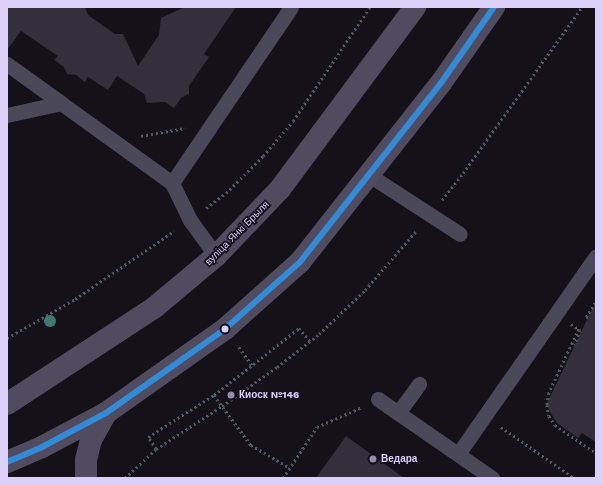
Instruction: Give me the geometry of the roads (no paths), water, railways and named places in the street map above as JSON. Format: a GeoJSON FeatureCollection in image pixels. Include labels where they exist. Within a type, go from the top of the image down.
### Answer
{"type":"FeatureCollection","features":[{"type":"Feature","properties":{"kind":"main road","name":"вуліца Янкі Брыля"},"geometry":{"type":"LineString","coordinates":[[7,404],[155,307],[216,256],[280,189],[322,135],[415,7]]}},
{"type":"Feature","properties":{"kind":"main road"},"geometry":{"type":"LineString","coordinates":[[7,462],[42,447],[106,413],[226,329],[300,262],[441,84],[494,7]]}},
{"type":"Feature","properties":{"kind":"main road"},"geometry":{"type":"LineString","coordinates":[[86,478],[86,460],[91,440],[106,413]]}},
{"type":"Feature","properties":{"kind":"lane"},"geometry":{"type":"LineString","coordinates":[[172,183],[292,7]]}},
{"type":"Feature","properties":{"kind":"lane"},"geometry":{"type":"LineString","coordinates":[[7,64],[172,183],[190,220],[216,256]]}},
{"type":"Feature","properties":{"kind":"lane"},"geometry":{"type":"LineString","coordinates":[[7,115],[61,103]]}},
{"type":"Feature","properties":{"kind":"lane"},"geometry":{"type":"LineString","coordinates":[[369,175],[460,234]]}},
{"type":"Feature","properties":{"kind":"lane"},"geometry":{"type":"LineString","coordinates":[[458,454],[596,256]]}},
{"type":"Feature","properties":{"kind":"lane"},"geometry":{"type":"LineString","coordinates":[[398,413],[419,384]]}},
{"type":"Feature","properties":{"kind":"lane"},"geometry":{"type":"LineString","coordinates":[[378,399],[492,478]]}},
{"type":"Feature","properties":{"kind":"place","name":"Киоск №146"},"geometry":{"type":"Point","coordinates":[231,395]}},
{"type":"Feature","properties":{"kind":"place","name":"Ведара"},"geometry":{"type":"Point","coordinates":[373,459]}}]}
